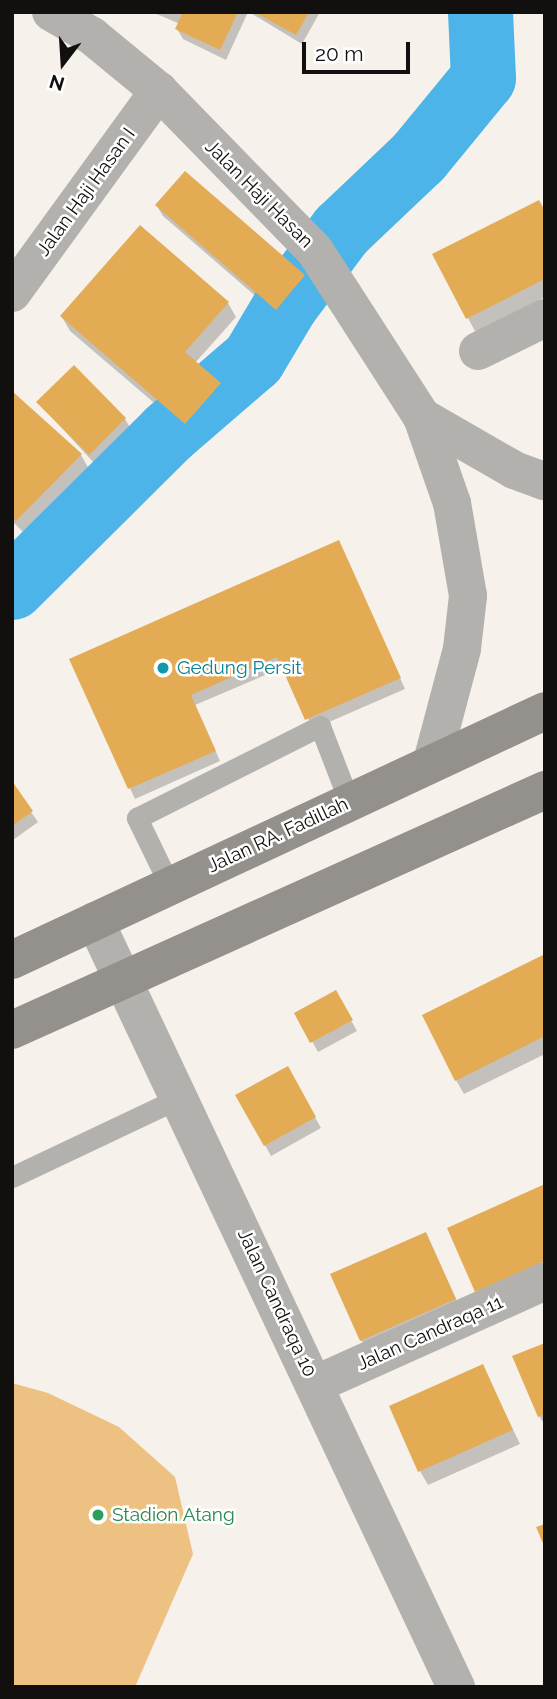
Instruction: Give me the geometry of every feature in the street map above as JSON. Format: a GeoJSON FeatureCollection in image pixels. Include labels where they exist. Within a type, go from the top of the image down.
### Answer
{"type":"FeatureCollection","features":[{"type":"Feature","properties":{"kind":"main road","name":"Jalan RA. Fadillah"},"geometry":{"type":"LineString","coordinates":[[12,960],[545,711]]}},
{"type":"Feature","properties":{"kind":"main road"},"geometry":{"type":"LineString","coordinates":[[12,1030],[123,977],[545,790]]}},
{"type":"Feature","properties":{"kind":"street","name":"Jalan Haji Hasan"},"geometry":{"type":"LineString","coordinates":[[51,12],[94,24],[314,251],[338,284],[422,417],[452,503],[468,596],[462,649],[432,762]]}},
{"type":"Feature","properties":{"kind":"street","name":"Jalan Haji Hasan I"},"geometry":{"type":"LineString","coordinates":[[12,293],[159,91]]}},
{"type":"Feature","properties":{"kind":"street"},"geometry":{"type":"LineString","coordinates":[[478,351],[545,318]]}},
{"type":"Feature","properties":{"kind":"street","name":"Jalan Haji Hasan"},"geometry":{"type":"LineString","coordinates":[[422,417],[514,470],[545,481]]}},
{"type":"Feature","properties":{"kind":"street","name":"Jalan Candraqa 10"},"geometry":{"type":"LineString","coordinates":[[95,921],[181,1097],[445,1678]]}},
{"type":"Feature","properties":{"kind":"street","name":"Jalan Candraqa 11"},"geometry":{"type":"LineString","coordinates":[[314,1385],[545,1281]]}},
{"type":"Feature","properties":{"kind":"lane"},"geometry":{"type":"LineString","coordinates":[[170,886],[137,818],[320,726],[349,801]]}},
{"type":"Feature","properties":{"kind":"lane"},"geometry":{"type":"LineString","coordinates":[[12,1177],[181,1097]]}},
{"type":"Feature","properties":{"kind":"shaded area","name":"Stadion Atang"},"geometry":{"type":"Polygon","coordinates":[[[12,1383],[48,1393],[119,1427],[175,1477],[193,1554],[135,1687],[12,1687],[12,1383]]]}},
{"type":"Feature","properties":{"kind":"building"},"geometry":{"type":"Polygon","coordinates":[[[183,12],[238,12],[220,50],[175,29],[183,12]]]}},
{"type":"Feature","properties":{"kind":"building"},"geometry":{"type":"Polygon","coordinates":[[[254,12],[309,12],[296,35],[254,12]]]}},
{"type":"Feature","properties":{"kind":"building"},"geometry":{"type":"Polygon","coordinates":[[[185,171],[305,275],[276,310],[155,205],[185,171]]]}},
{"type":"Feature","properties":{"kind":"building"},"geometry":{"type":"Polygon","coordinates":[[[539,200],[545,211],[545,279],[466,319],[432,254],[539,200]]]}},
{"type":"Feature","properties":{"kind":"building"},"geometry":{"type":"Polygon","coordinates":[[[140,225],[229,302],[185,352],[221,383],[185,424],[60,316],[140,225]]]}},
{"type":"Feature","properties":{"kind":"building"},"geometry":{"type":"Polygon","coordinates":[[[74,365],[126,418],[89,455],[36,402],[74,365]]]}},
{"type":"Feature","properties":{"kind":"building"},"geometry":{"type":"Polygon","coordinates":[[[12,391],[82,454],[16,521],[12,518],[12,391]]]}},
{"type":"Feature","properties":{"kind":"building","name":"Gedung Persit"},"geometry":{"type":"Polygon","coordinates":[[[339,540],[401,678],[305,720],[277,657],[191,695],[216,751],[128,789],[69,659],[339,540]]]}},
{"type":"Feature","properties":{"kind":"building"},"geometry":{"type":"Polygon","coordinates":[[[12,781],[33,811],[12,826],[12,781]]]}},
{"type":"Feature","properties":{"kind":"building"},"geometry":{"type":"Polygon","coordinates":[[[545,954],[545,1036],[455,1081],[422,1015],[545,954]]]}},
{"type":"Feature","properties":{"kind":"building"},"geometry":{"type":"Polygon","coordinates":[[[336,990],[353,1020],[310,1043],[294,1013],[336,990]]]}},
{"type":"Feature","properties":{"kind":"building"},"geometry":{"type":"Polygon","coordinates":[[[288,1066],[316,1117],[264,1146],[235,1095],[288,1066]]]}},
{"type":"Feature","properties":{"kind":"building"},"geometry":{"type":"Polygon","coordinates":[[[545,1184],[545,1261],[475,1292],[447,1228],[545,1184]]]}},
{"type":"Feature","properties":{"kind":"building"},"geometry":{"type":"Polygon","coordinates":[[[426,1232],[456,1299],[360,1341],[330,1274],[426,1232]]]}},
{"type":"Feature","properties":{"kind":"building"},"geometry":{"type":"Polygon","coordinates":[[[545,1343],[545,1414],[538,1417],[512,1356],[545,1343]]]}},
{"type":"Feature","properties":{"kind":"building"},"geometry":{"type":"Polygon","coordinates":[[[483,1364],[513,1430],[418,1472],[389,1406],[483,1364]]]}},
{"type":"Feature","properties":{"kind":"building"},"geometry":{"type":"Polygon","coordinates":[[[545,1524],[545,1548],[536,1527],[545,1524]]]}},
{"type":"Feature","properties":{"kind":"waterway"},"geometry":{"type":"LineString","coordinates":[[12,587],[168,432],[253,359],[285,305],[341,230],[418,157],[483,78],[480,12]]}},
{"type":"Feature","properties":{"kind":"place","name":"Gedung Persit"},"geometry":{"type":"Point","coordinates":[163,668]}},
{"type":"Feature","properties":{"kind":"place","name":"Stadion Atang"},"geometry":{"type":"Point","coordinates":[98,1515]}}]}
